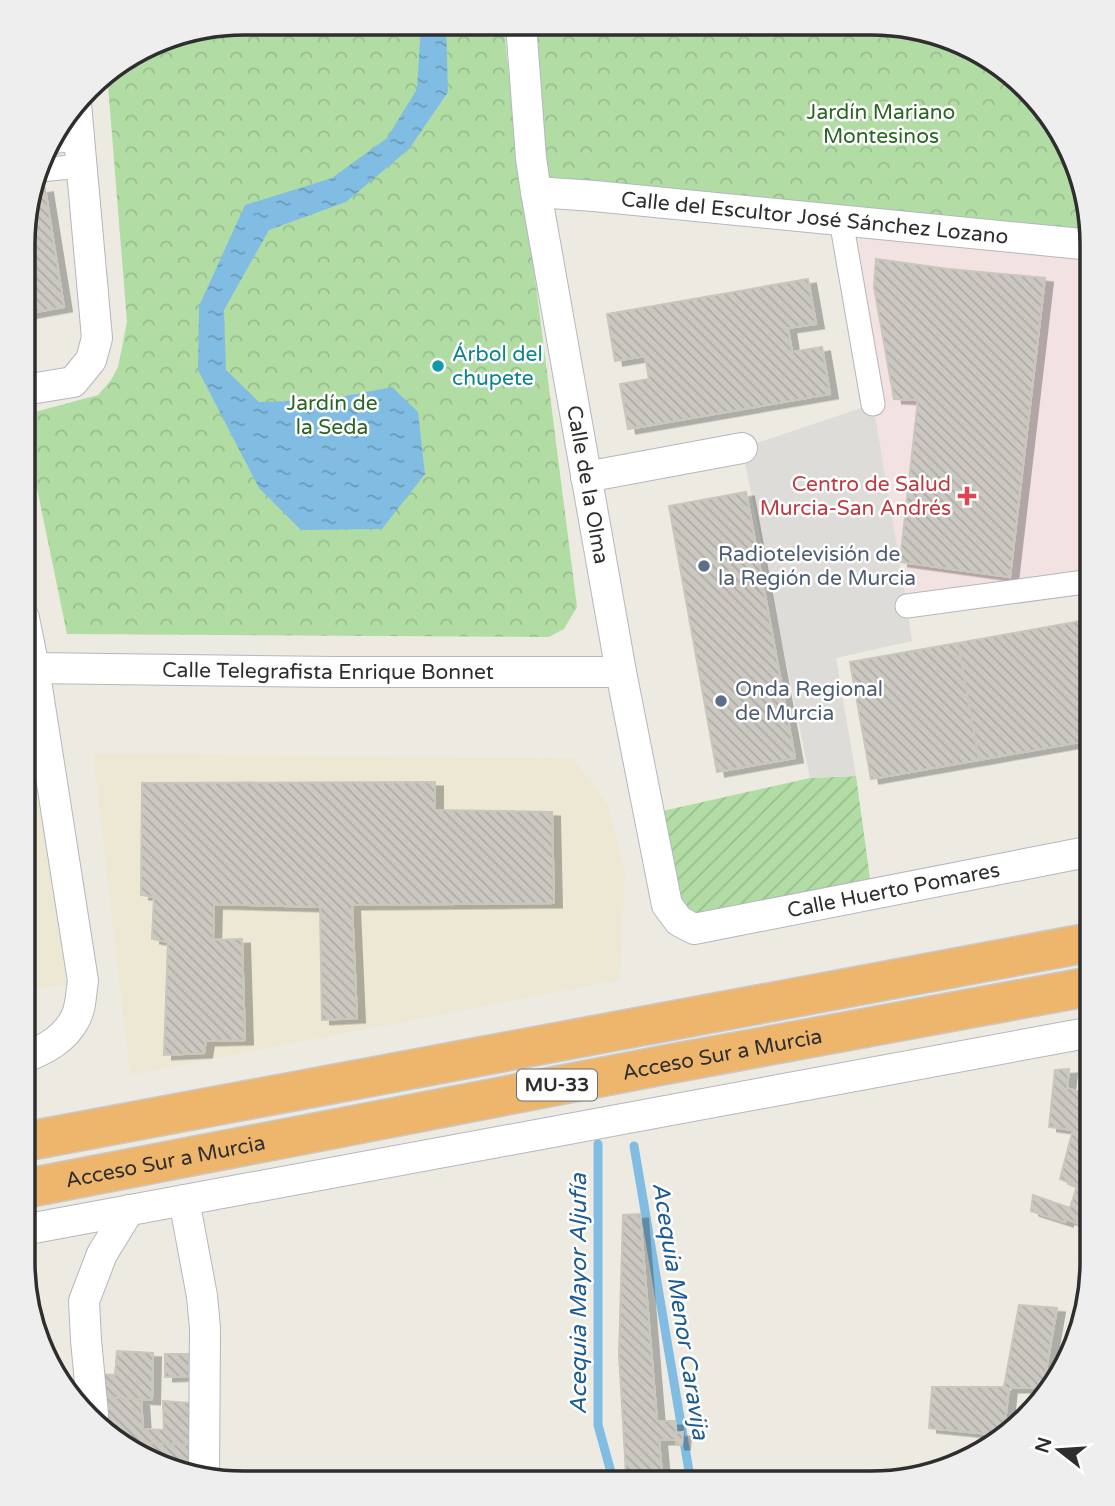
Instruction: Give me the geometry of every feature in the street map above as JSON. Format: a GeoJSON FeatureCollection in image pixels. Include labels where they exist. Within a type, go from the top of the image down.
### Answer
{"type":"FeatureCollection","features":[{"type":"Feature","properties":{"kind":"highway","name":"Acceso Sur a Murcia"},"geometry":{"type":"LineString","coordinates":[[35,1140],[1080,944]]}},
{"type":"Feature","properties":{"kind":"highway","name":"Acceso Sur a Murcia"},"geometry":{"type":"LineString","coordinates":[[35,1187],[664,1065],[1080,988]]}},
{"type":"Feature","properties":{"kind":"street","name":"Calle de la Olma"},"geometry":{"type":"LineString","coordinates":[[522,35],[536,191],[621,673],[667,905],[679,921],[694,929]]}},
{"type":"Feature","properties":{"kind":"street"},"geometry":{"type":"LineString","coordinates":[[35,388],[73,382],[90,360],[97,338],[81,166],[65,137]]}},
{"type":"Feature","properties":{"kind":"street"},"geometry":{"type":"LineString","coordinates":[[49,169],[81,166]]}},
{"type":"Feature","properties":{"kind":"street","name":"Calle del Escultor José Sánchez Lozano"},"geometry":{"type":"LineString","coordinates":[[536,191],[1080,245]]}},
{"type":"Feature","properties":{"kind":"street"},"geometry":{"type":"LineString","coordinates":[[841,220],[873,404]]}},
{"type":"Feature","properties":{"kind":"street"},"geometry":{"type":"LineString","coordinates":[[586,477],[742,448]]}},
{"type":"Feature","properties":{"kind":"street"},"geometry":{"type":"LineString","coordinates":[[907,606],[1080,583]]}},
{"type":"Feature","properties":{"kind":"street","name":"Calle Telegrafista Enrique Bonnet"},"geometry":{"type":"LineString","coordinates":[[35,645],[333,672],[621,673]]}},
{"type":"Feature","properties":{"kind":"street"},"geometry":{"type":"LineString","coordinates":[[35,687],[83,981],[76,1018],[59,1039],[35,1053]]}},
{"type":"Feature","properties":{"kind":"street","name":"Calle Huerto Pomares"},"geometry":{"type":"LineString","coordinates":[[694,929],[1080,852]]}},
{"type":"Feature","properties":{"kind":"street"},"geometry":{"type":"LineString","coordinates":[[35,1228],[1080,1034]]}},
{"type":"Feature","properties":{"kind":"street"},"geometry":{"type":"LineString","coordinates":[[184,1200],[202,1296],[205,1328],[204,1467]]}},
{"type":"Feature","properties":{"kind":"street"},"geometry":{"type":"LineString","coordinates":[[92,1405],[84,1301],[102,1254],[129,1210]]}},
{"type":"Feature","properties":{"kind":"shaded area","name":"Centro de Salud Murcia-San Andrés"},"geometry":{"type":"Polygon","coordinates":[[[841,220],[1080,244],[1080,583],[907,606],[841,220]]]}},
{"type":"Feature","properties":{"kind":"shaded area"},"geometry":{"type":"Polygon","coordinates":[[[873,404],[912,641],[836,658],[856,776],[810,778],[742,448],[873,404]]]}},
{"type":"Feature","properties":{"kind":"shaded area"},"geometry":{"type":"Polygon","coordinates":[[[35,728],[83,981],[35,990],[35,728]]]}},
{"type":"Feature","properties":{"kind":"shaded area"},"geometry":{"type":"Polygon","coordinates":[[[93,754],[573,758],[608,805],[625,870],[620,980],[130,1075],[93,754]]]}},
{"type":"Feature","properties":{"kind":"green space","name":"Jardín de la Seda"},"geometry":{"type":"Polygon","coordinates":[[[230,35],[505,35],[577,607],[564,629],[549,637],[67,634],[35,479],[35,412],[98,395],[118,367],[127,322],[108,85],[128,70],[164,51],[190,42],[230,35]]]}},
{"type":"Feature","properties":{"kind":"green space","name":"Jardín Mariano Montesinos"},"geometry":{"type":"Polygon","coordinates":[[[522,35],[898,37],[925,42],[976,63],[1009,87],[1028,106],[1045,128],[1069,177],[1076,203],[1080,243],[536,192],[522,35]]]}},
{"type":"Feature","properties":{"kind":"green space"},"geometry":{"type":"Polygon","coordinates":[[[856,776],[872,893],[679,921],[649,814],[810,778],[856,776]]]}},
{"type":"Feature","properties":{"kind":"water"},"geometry":{"type":"Polygon","coordinates":[[[420,35],[446,35],[448,92],[409,149],[346,202],[269,230],[224,310],[226,370],[259,402],[324,400],[392,387],[418,412],[425,474],[382,529],[301,530],[259,488],[198,370],[199,306],[245,205],[332,178],[387,138],[417,89],[420,35]]]}},
{"type":"Feature","properties":{"kind":"building"},"geometry":{"type":"Polygon","coordinates":[[[43,188],[45,188],[64,307],[35,312],[35,244],[43,188]]]}},
{"type":"Feature","properties":{"kind":"building"},"geometry":{"type":"Polygon","coordinates":[[[876,259],[1045,278],[1010,577],[900,562],[918,400],[894,399],[874,287],[876,259]]]}},
{"type":"Feature","properties":{"kind":"building"},"geometry":{"type":"Polygon","coordinates":[[[808,279],[816,324],[788,328],[792,352],[822,347],[830,394],[628,429],[620,384],[649,379],[645,356],[615,361],[607,314],[808,279]]]}},
{"type":"Feature","properties":{"kind":"building"},"geometry":{"type":"Polygon","coordinates":[[[746,492],[795,758],[717,772],[669,506],[746,492]]]}},
{"type":"Feature","properties":{"kind":"building"},"geometry":{"type":"Polygon","coordinates":[[[1080,621],[1080,742],[979,760],[958,643],[1080,621]]]}},
{"type":"Feature","properties":{"kind":"building"},"geometry":{"type":"Polygon","coordinates":[[[958,643],[979,760],[871,779],[850,662],[958,643]]]}},
{"type":"Feature","properties":{"kind":"building"},"geometry":{"type":"Polygon","coordinates":[[[435,782],[435,810],[552,812],[554,903],[352,905],[357,1018],[322,1020],[320,907],[214,904],[213,940],[242,939],[245,1040],[206,1041],[204,1053],[164,1055],[168,942],[152,939],[154,897],[141,895],[142,783],[435,782]]]}},
{"type":"Feature","properties":{"kind":"building"},"geometry":{"type":"Polygon","coordinates":[[[1069,1069],[1067,1088],[1080,1092],[1080,1224],[1031,1211],[1033,1195],[1070,1208],[1077,1186],[1060,1179],[1073,1130],[1049,1127],[1055,1070],[1069,1069]]]}},
{"type":"Feature","properties":{"kind":"building"},"geometry":{"type":"Polygon","coordinates":[[[640,1214],[657,1421],[675,1421],[676,1433],[683,1432],[682,1445],[677,1445],[676,1440],[659,1440],[662,1471],[626,1471],[619,1354],[623,1215],[640,1214]]]}},
{"type":"Feature","properties":{"kind":"building"},"geometry":{"type":"Polygon","coordinates":[[[1019,1305],[1057,1308],[1045,1378],[1037,1388],[1009,1388],[1005,1422],[989,1434],[929,1428],[932,1387],[1004,1387],[1019,1305]]]}},
{"type":"Feature","properties":{"kind":"building"},"geometry":{"type":"Polygon","coordinates":[[[117,1351],[153,1353],[152,1400],[99,1397],[99,1374],[115,1375],[117,1351]]]}},
{"type":"Feature","properties":{"kind":"building"},"geometry":{"type":"Polygon","coordinates":[[[165,1354],[189,1354],[189,1376],[165,1377],[165,1354]]]}},
{"type":"Feature","properties":{"kind":"building"},"geometry":{"type":"Polygon","coordinates":[[[99,1397],[141,1399],[143,1429],[164,1430],[163,1401],[190,1403],[191,1445],[138,1442],[100,1413],[99,1397]]]}},
{"type":"Feature","properties":{"kind":"building"},"geometry":{"type":"Polygon","coordinates":[[[138,1442],[191,1445],[188,1463],[138,1442]]]}},
{"type":"Feature","properties":{"kind":"waterway","name":"Acequia Mayor Aljufía"},"geometry":{"type":"LineString","coordinates":[[598,1144],[598,1425],[611,1471]]}},
{"type":"Feature","properties":{"kind":"waterway","name":"Acequia Menor Caravija"},"geometry":{"type":"LineString","coordinates":[[634,1146],[689,1471]]}},
{"type":"Feature","properties":{"kind":"place","name":"Árbol del chupete"},"geometry":{"type":"Point","coordinates":[438,366]}},
{"type":"Feature","properties":{"kind":"place","name":"Centro de Salud Murcia-San Andrés"},"geometry":{"type":"Point","coordinates":[967,496]}},
{"type":"Feature","properties":{"kind":"place","name":"Radiotelevisión de la Región de Murcia"},"geometry":{"type":"Point","coordinates":[704,566]}},
{"type":"Feature","properties":{"kind":"place","name":"Onda Regional de Murcia"},"geometry":{"type":"Point","coordinates":[721,701]}}]}
